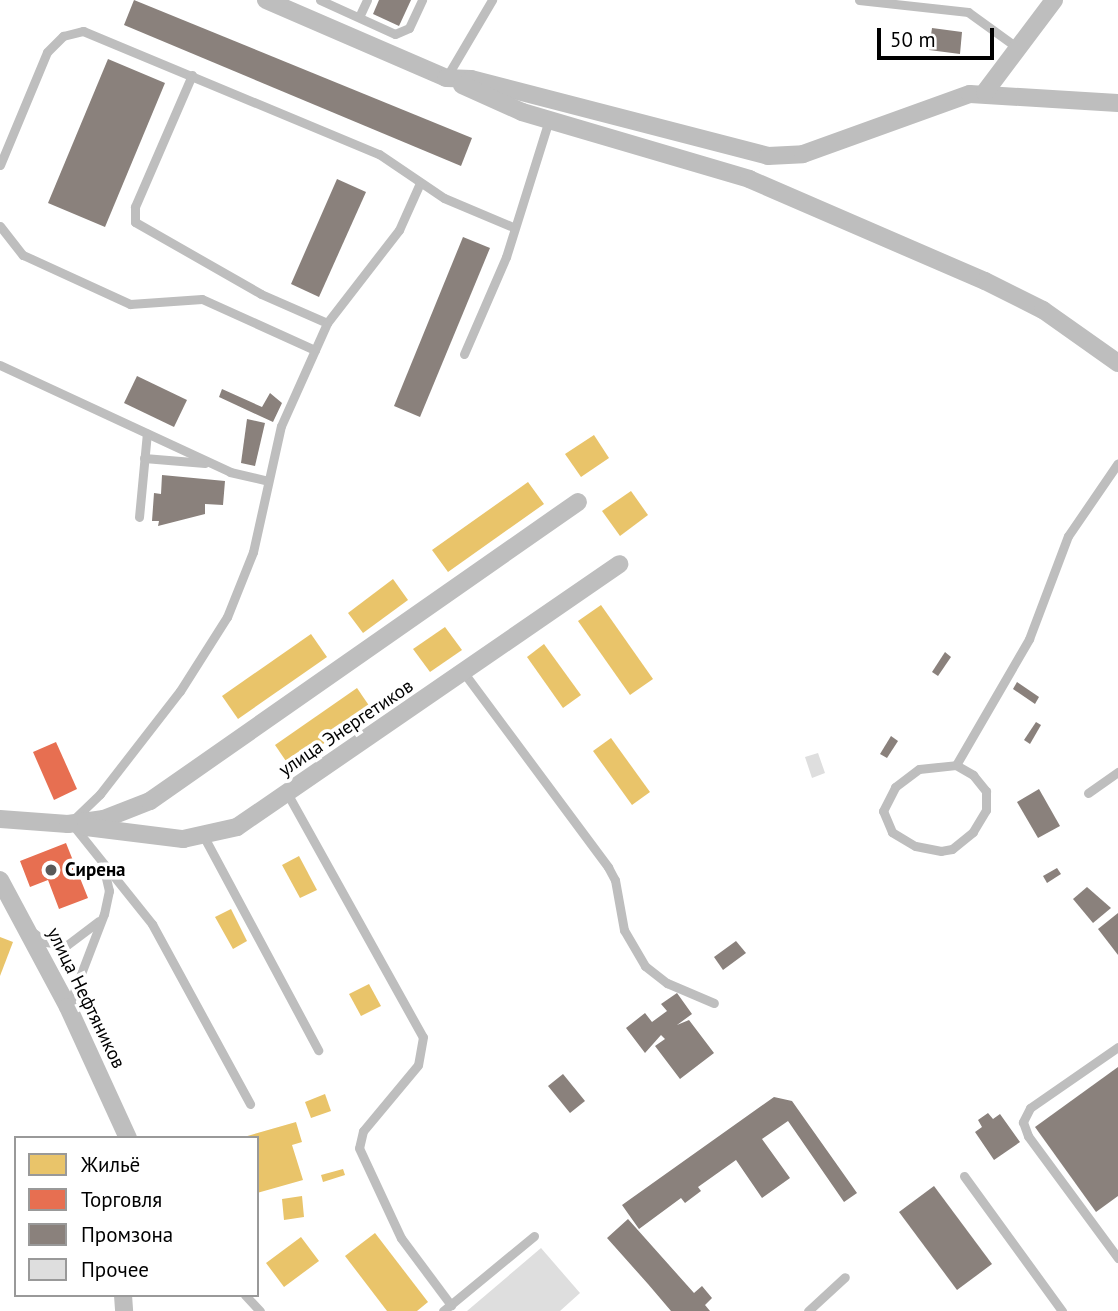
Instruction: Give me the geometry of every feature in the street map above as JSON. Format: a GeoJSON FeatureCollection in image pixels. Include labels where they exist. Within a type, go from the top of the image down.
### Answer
{"type":"FeatureCollection","features":[{"type":"Feature","properties":{"kind":"street"},"geometry":{"type":"LineString","coordinates":[[266,0],[505,106],[749,179],[985,281],[1043,310],[1118,363]]}},
{"type":"Feature","properties":{"kind":"street"},"geometry":{"type":"LineString","coordinates":[[985,92],[1054,0]]}},
{"type":"Feature","properties":{"kind":"street"},"geometry":{"type":"LineString","coordinates":[[446,78],[471,79],[768,156],[803,153],[954,99],[985,92],[1118,103]]}},
{"type":"Feature","properties":{"kind":"street"},"geometry":{"type":"LineString","coordinates":[[0,819],[68,824],[104,819],[150,801],[579,502]]}},
{"type":"Feature","properties":{"kind":"street","name":"улица Энергетиков"},"geometry":{"type":"LineString","coordinates":[[68,824],[158,837],[204,837],[237,827],[464,674],[619,564]]}},
{"type":"Feature","properties":{"kind":"street","name":"улица Нефтяников"},"geometry":{"type":"LineString","coordinates":[[0,880],[27,926],[130,1136]]}},
{"type":"Feature","properties":{"kind":"lane"},"geometry":{"type":"LineString","coordinates":[[320,0],[402,33],[422,0]]}},
{"type":"Feature","properties":{"kind":"lane"},"geometry":{"type":"LineString","coordinates":[[359,17],[367,0]]}},
{"type":"Feature","properties":{"kind":"lane"},"geometry":{"type":"LineString","coordinates":[[446,78],[492,0]]}},
{"type":"Feature","properties":{"kind":"lane"},"geometry":{"type":"LineString","coordinates":[[859,0],[968,12],[1018,48]]}},
{"type":"Feature","properties":{"kind":"lane"},"geometry":{"type":"LineString","coordinates":[[0,165],[47,52],[63,36],[93,33],[379,154],[443,198],[513,227]]}},
{"type":"Feature","properties":{"kind":"lane"},"geometry":{"type":"LineString","coordinates":[[192,75],[135,207],[135,222],[261,294],[327,323]]}},
{"type":"Feature","properties":{"kind":"lane"},"geometry":{"type":"LineString","coordinates":[[464,354],[506,257],[513,227],[549,120]]}},
{"type":"Feature","properties":{"kind":"lane"},"geometry":{"type":"LineString","coordinates":[[68,1007],[104,914],[109,891],[103,868],[88,839],[68,824],[108,784],[217,636],[248,569],[279,432],[327,323],[399,230],[420,183]]}},
{"type":"Feature","properties":{"kind":"lane"},"geometry":{"type":"LineString","coordinates":[[0,226],[23,255],[130,304],[202,299],[315,350]]}},
{"type":"Feature","properties":{"kind":"lane"},"geometry":{"type":"LineString","coordinates":[[0,365],[213,464],[268,481]]}},
{"type":"Feature","properties":{"kind":"lane"},"geometry":{"type":"LineString","coordinates":[[139,517],[147,433]]}},
{"type":"Feature","properties":{"kind":"lane"},"geometry":{"type":"LineString","coordinates":[[144,458],[213,464]]}},
{"type":"Feature","properties":{"kind":"lane"},"geometry":{"type":"LineString","coordinates":[[956,765],[1030,639],[1068,536],[1118,463]]}},
{"type":"Feature","properties":{"kind":"lane"},"geometry":{"type":"LineString","coordinates":[[464,674],[608,867],[615,880],[624,930],[645,966],[667,984],[714,1003]]}},
{"type":"Feature","properties":{"kind":"lane"},"geometry":{"type":"LineString","coordinates":[[956,765],[973,775],[986,791],[986,810],[973,832],[952,849],[941,851],[915,846],[892,832],[883,811],[895,786],[919,769],[956,765]]}},
{"type":"Feature","properties":{"kind":"lane"},"geometry":{"type":"LineString","coordinates":[[1088,793],[1118,772]]}},
{"type":"Feature","properties":{"kind":"lane"},"geometry":{"type":"LineString","coordinates":[[287,793],[423,1037],[418,1065],[363,1131],[359,1148],[401,1238],[447,1308],[534,1236]]}},
{"type":"Feature","properties":{"kind":"lane"},"geometry":{"type":"LineString","coordinates":[[204,837],[318,1050]]}},
{"type":"Feature","properties":{"kind":"lane"},"geometry":{"type":"LineString","coordinates":[[103,868],[152,924],[250,1104]]}},
{"type":"Feature","properties":{"kind":"lane"},"geometry":{"type":"LineString","coordinates":[[27,926],[46,942],[67,944],[91,930],[104,914]]}},
{"type":"Feature","properties":{"kind":"lane"},"geometry":{"type":"LineString","coordinates":[[1118,1047],[1030,1108],[1023,1122],[1028,1136],[1118,1258]]}},
{"type":"Feature","properties":{"kind":"lane"},"geometry":{"type":"LineString","coordinates":[[964,1176],[1062,1311]]}},
{"type":"Feature","properties":{"kind":"lane"},"geometry":{"type":"LineString","coordinates":[[808,1311],[845,1278]]}},
{"type":"Feature","properties":{"kind":"lane"},"geometry":{"type":"LineString","coordinates":[[246,1297],[260,1311]]}},
{"type":"Feature","properties":{"kind":"building: Жильё"},"geometry":{"type":"Polygon","coordinates":[[[594,435],[609,458],[581,477],[565,454],[594,435]]]}},
{"type":"Feature","properties":{"kind":"building: Жильё"},"geometry":{"type":"Polygon","coordinates":[[[528,482],[544,504],[448,572],[432,550],[528,482]]]}},
{"type":"Feature","properties":{"kind":"building: Жильё"},"geometry":{"type":"Polygon","coordinates":[[[631,491],[648,515],[620,536],[602,511],[631,491]]]}},
{"type":"Feature","properties":{"kind":"building: Жильё"},"geometry":{"type":"Polygon","coordinates":[[[393,579],[408,600],[363,633],[348,613],[393,579]]]}},
{"type":"Feature","properties":{"kind":"building: Жильё"},"geometry":{"type":"Polygon","coordinates":[[[601,605],[653,679],[630,695],[578,621],[601,605]]]}},
{"type":"Feature","properties":{"kind":"building: Жильё"},"geometry":{"type":"Polygon","coordinates":[[[445,627],[462,650],[430,672],[413,649],[445,627]]]}},
{"type":"Feature","properties":{"kind":"building: Жильё"},"geometry":{"type":"Polygon","coordinates":[[[311,634],[327,657],[238,719],[222,696],[311,634]]]}},
{"type":"Feature","properties":{"kind":"building: Жильё"},"geometry":{"type":"Polygon","coordinates":[[[544,644],[581,695],[563,708],[527,657],[544,644]]]}},
{"type":"Feature","properties":{"kind":"building: Жильё"},"geometry":{"type":"Polygon","coordinates":[[[357,688],[372,710],[290,767],[275,745],[357,688]]]}},
{"type":"Feature","properties":{"kind":"building: Жильё"},"geometry":{"type":"Polygon","coordinates":[[[611,738],[650,792],[632,805],[593,751],[611,738]]]}},
{"type":"Feature","properties":{"kind":"building: Жильё"},"geometry":{"type":"Polygon","coordinates":[[[299,856],[317,890],[300,898],[282,865],[299,856]]]}},
{"type":"Feature","properties":{"kind":"building: Жильё"},"geometry":{"type":"Polygon","coordinates":[[[231,909],[247,941],[233,949],[215,917],[231,909]]]}},
{"type":"Feature","properties":{"kind":"building: Жильё"},"geometry":{"type":"Polygon","coordinates":[[[0,937],[13,942],[0,976],[0,937]]]}},
{"type":"Feature","properties":{"kind":"building: Жильё"},"geometry":{"type":"Polygon","coordinates":[[[369,984],[381,1006],[361,1016],[349,994],[369,984]]]}},
{"type":"Feature","properties":{"kind":"building: Жильё"},"geometry":{"type":"Polygon","coordinates":[[[325,1094],[331,1111],[311,1118],[305,1102],[325,1094]]]}},
{"type":"Feature","properties":{"kind":"building: Жильё"},"geometry":{"type":"Polygon","coordinates":[[[296,1122],[302,1142],[292,1145],[303,1180],[259,1192],[259,1136],[247,1136],[296,1122]]]}},
{"type":"Feature","properties":{"kind":"building: Жильё"},"geometry":{"type":"Polygon","coordinates":[[[343,1169],[345,1175],[323,1182],[321,1175],[343,1169]]]}},
{"type":"Feature","properties":{"kind":"building: Жильё"},"geometry":{"type":"Polygon","coordinates":[[[302,1196],[304,1217],[284,1220],[282,1199],[302,1196]]]}},
{"type":"Feature","properties":{"kind":"building: Жильё"},"geometry":{"type":"Polygon","coordinates":[[[375,1233],[428,1302],[417,1311],[387,1311],[345,1256],[375,1233]]]}},
{"type":"Feature","properties":{"kind":"building: Жильё"},"geometry":{"type":"Polygon","coordinates":[[[301,1237],[319,1261],[284,1287],[266,1263],[301,1237]]]}},
{"type":"Feature","properties":{"kind":"building: Торговля"},"geometry":{"type":"Polygon","coordinates":[[[56,742],[77,789],[54,800],[33,752],[56,742]]]}},
{"type":"Feature","properties":{"kind":"building: Торговля","name":"Сирена"},"geometry":{"type":"Polygon","coordinates":[[[66,843],[88,898],[59,909],[48,880],[30,887],[20,861],[66,843]]]}},
{"type":"Feature","properties":{"kind":"building: Промзона"},"geometry":{"type":"Polygon","coordinates":[[[134,0],[472,138],[461,166],[124,25],[134,0]]]}},
{"type":"Feature","properties":{"kind":"building: Промзона"},"geometry":{"type":"Polygon","coordinates":[[[379,0],[411,0],[399,26],[373,14],[379,0]]]}},
{"type":"Feature","properties":{"kind":"building: Промзона"},"geometry":{"type":"Polygon","coordinates":[[[932,28],[962,32],[960,54],[929,50],[932,28]]]}},
{"type":"Feature","properties":{"kind":"building: Промзона"},"geometry":{"type":"Polygon","coordinates":[[[108,59],[165,83],[105,227],[48,203],[108,59]]]}},
{"type":"Feature","properties":{"kind":"building: Промзона"},"geometry":{"type":"Polygon","coordinates":[[[337,179],[366,192],[319,297],[291,284],[337,179]]]}},
{"type":"Feature","properties":{"kind":"building: Промзона"},"geometry":{"type":"Polygon","coordinates":[[[463,237],[490,248],[420,417],[394,406],[463,237]]]}},
{"type":"Feature","properties":{"kind":"building: Промзона"},"geometry":{"type":"Polygon","coordinates":[[[137,376],[187,400],[174,427],[124,403],[137,376]]]}},
{"type":"Feature","properties":{"kind":"building: Промзона"},"geometry":{"type":"Polygon","coordinates":[[[222,389],[262,407],[270,393],[282,403],[273,422],[219,397],[222,389]]]}},
{"type":"Feature","properties":{"kind":"building: Промзона"},"geometry":{"type":"Polygon","coordinates":[[[247,419],[265,423],[255,466],[241,463],[247,419]]]}},
{"type":"Feature","properties":{"kind":"building: Промзона"},"geometry":{"type":"Polygon","coordinates":[[[162,475],[225,481],[223,505],[205,504],[205,514],[158,526],[159,521],[152,521],[154,493],[161,494],[162,475]]]}},
{"type":"Feature","properties":{"kind":"building: Промзона"},"geometry":{"type":"Polygon","coordinates":[[[945,652],[951,657],[938,676],[932,672],[945,652]]]}},
{"type":"Feature","properties":{"kind":"building: Промзона"},"geometry":{"type":"Polygon","coordinates":[[[1017,682],[1039,697],[1035,704],[1013,689],[1017,682]]]}},
{"type":"Feature","properties":{"kind":"building: Промзона"},"geometry":{"type":"Polygon","coordinates":[[[1036,722],[1041,725],[1030,744],[1024,740],[1036,722]]]}},
{"type":"Feature","properties":{"kind":"building: Промзона"},"geometry":{"type":"Polygon","coordinates":[[[891,736],[898,741],[887,758],[880,754],[891,736]]]}},
{"type":"Feature","properties":{"kind":"building: Промзона"},"geometry":{"type":"Polygon","coordinates":[[[1039,789],[1060,826],[1038,838],[1017,802],[1039,789]]]}},
{"type":"Feature","properties":{"kind":"building: Промзона"},"geometry":{"type":"Polygon","coordinates":[[[1057,868],[1061,874],[1047,883],[1043,876],[1057,868]]]}},
{"type":"Feature","properties":{"kind":"building: Промзона"},"geometry":{"type":"Polygon","coordinates":[[[1087,887],[1111,908],[1093,923],[1073,899],[1087,887]]]}},
{"type":"Feature","properties":{"kind":"building: Промзона"},"geometry":{"type":"Polygon","coordinates":[[[1118,913],[1118,955],[1098,929],[1118,913]]]}},
{"type":"Feature","properties":{"kind":"building: Промзона"},"geometry":{"type":"Polygon","coordinates":[[[736,941],[746,953],[723,970],[714,957],[736,941]]]}},
{"type":"Feature","properties":{"kind":"building: Промзона"},"geometry":{"type":"Polygon","coordinates":[[[677,993],[692,1014],[677,1025],[689,1020],[714,1053],[680,1079],[655,1046],[665,1039],[661,1035],[645,1053],[626,1028],[645,1013],[652,1022],[667,1011],[661,1004],[677,993]]]}},
{"type":"Feature","properties":{"kind":"building: Промзона"},"geometry":{"type":"Polygon","coordinates":[[[1118,1067],[1118,1196],[1096,1212],[1035,1127],[1118,1067]]]}},
{"type":"Feature","properties":{"kind":"building: Промзона"},"geometry":{"type":"Polygon","coordinates":[[[563,1074],[585,1101],[570,1113],[548,1086],[563,1074]]]}},
{"type":"Feature","properties":{"kind":"building: Промзона"},"geometry":{"type":"Polygon","coordinates":[[[774,1097],[792,1101],[857,1193],[844,1202],[788,1121],[762,1139],[790,1178],[762,1198],[736,1160],[698,1187],[701,1191],[685,1203],[681,1198],[639,1229],[622,1205],[774,1097]]]}},
{"type":"Feature","properties":{"kind":"building: Промзона"},"geometry":{"type":"Polygon","coordinates":[[[988,1113],[993,1119],[1000,1114],[1020,1142],[994,1160],[975,1132],[982,1127],[978,1120],[988,1113]]]}},
{"type":"Feature","properties":{"kind":"building: Промзона"},"geometry":{"type":"Polygon","coordinates":[[[934,1186],[992,1264],[957,1290],[899,1212],[934,1186]]]}},
{"type":"Feature","properties":{"kind":"building: Промзона"},"geometry":{"type":"Polygon","coordinates":[[[628,1219],[694,1293],[702,1286],[712,1298],[705,1305],[710,1311],[671,1311],[607,1238],[628,1219]]]}},
{"type":"Feature","properties":{"kind":"building: Прочее"},"geometry":{"type":"Polygon","coordinates":[[[818,753],[825,773],[812,778],[805,757],[818,753]]]}},
{"type":"Feature","properties":{"kind":"building: Прочее"},"geometry":{"type":"Polygon","coordinates":[[[541,1248],[580,1293],[560,1311],[467,1311],[541,1248]]]}},
{"type":"Feature","properties":{"kind":"place","name":"Сирена"},"geometry":{"type":"Point","coordinates":[51,870]}}]}
